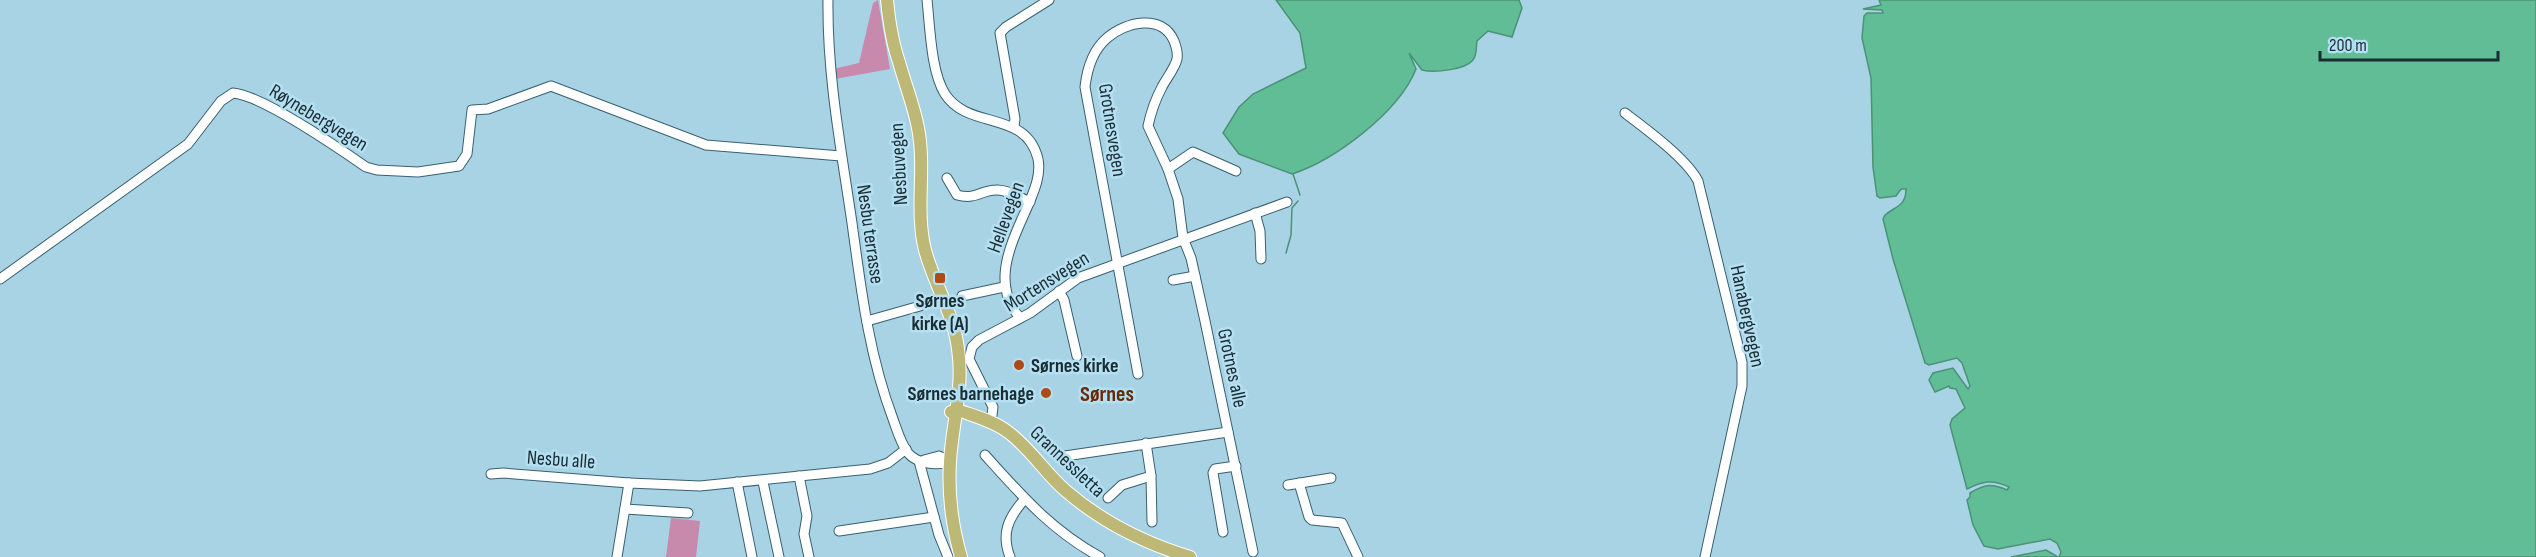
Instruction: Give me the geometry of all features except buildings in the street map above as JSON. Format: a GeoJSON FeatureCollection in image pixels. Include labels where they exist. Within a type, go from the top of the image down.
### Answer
{"type":"FeatureCollection","features":[{"type":"Feature","properties":{"kind":"main road","name":"Nesbuvegen"},"geometry":{"type":"LineString","coordinates":[[887,0],[895,52],[918,127],[921,155],[921,224],[928,261],[939,290],[951,350],[955,414],[946,460],[945,516],[956,557]]}},
{"type":"Feature","properties":{"kind":"main road"},"geometry":{"type":"LineString","coordinates":[[955,414],[988,422]]}},
{"type":"Feature","properties":{"kind":"main road","name":"Grannessletta"},"geometry":{"type":"LineString","coordinates":[[988,422],[1011,435],[1057,483],[1097,515],[1131,535],[1190,557]]}},
{"type":"Feature","properties":{"kind":"main road","name":"Nesbuvegen"},"geometry":{"type":"LineString","coordinates":[[946,460],[961,557]]}},
{"type":"Feature","properties":{"kind":"street","name":"Nesbu terrasse"},"geometry":{"type":"LineString","coordinates":[[828,0],[828,54],[841,156],[867,321],[883,392],[906,449],[919,461]]}},
{"type":"Feature","properties":{"kind":"street"},"geometry":{"type":"LineString","coordinates":[[927,0],[935,64],[945,94],[970,114],[1014,126],[1015,119],[1000,33],[1049,0]]}},
{"type":"Feature","properties":{"kind":"street","name":"Grotnesvegen"},"geometry":{"type":"LineString","coordinates":[[1138,374],[1091,124],[1086,80],[1093,58],[1107,38],[1125,26],[1140,22],[1151,23],[1163,29],[1171,35],[1176,47],[1177,60],[1155,102],[1148,126],[1179,199],[1183,238]]}},
{"type":"Feature","properties":{"kind":"street","name":"Røynebergvegen"},"geometry":{"type":"LineString","coordinates":[[0,279],[188,144],[221,101],[233,93],[246,96],[271,109],[366,167],[377,170],[428,171],[459,166],[467,154],[472,110],[488,109],[551,86],[706,145],[841,156]]}},
{"type":"Feature","properties":{"kind":"street","name":"Hanabergvegen"},"geometry":{"type":"LineString","coordinates":[[1625,113],[1695,174],[1742,362],[1742,386],[1705,557]]}},
{"type":"Feature","properties":{"kind":"street","name":"Hellevegen"},"geometry":{"type":"LineString","coordinates":[[1004,287],[1006,261],[1036,186],[1039,162],[1030,141],[1014,126]]}},
{"type":"Feature","properties":{"kind":"street"},"geometry":{"type":"LineString","coordinates":[[1168,169],[1192,152],[1236,171]]}},
{"type":"Feature","properties":{"kind":"street"},"geometry":{"type":"LineString","coordinates":[[947,178],[957,195],[977,196],[1000,190],[1030,202]]}},
{"type":"Feature","properties":{"kind":"street","name":"Mortensvegen"},"geometry":{"type":"LineString","coordinates":[[988,422],[993,407],[970,363],[970,352],[979,340],[1020,318],[1078,278],[1116,262],[1287,202]]}},
{"type":"Feature","properties":{"kind":"street"},"geometry":{"type":"LineString","coordinates":[[1255,213],[1260,231],[1261,260]]}},
{"type":"Feature","properties":{"kind":"street","name":"Grotnes alle"},"geometry":{"type":"LineString","coordinates":[[1183,238],[1195,276],[1253,552]]}},
{"type":"Feature","properties":{"kind":"street"},"geometry":{"type":"LineString","coordinates":[[1173,280],[1195,276]]}},
{"type":"Feature","properties":{"kind":"street"},"geometry":{"type":"LineString","coordinates":[[962,296],[1004,287],[1010,304],[1020,318]]}},
{"type":"Feature","properties":{"kind":"street"},"geometry":{"type":"LineString","coordinates":[[1059,291],[1064,300],[1077,356]]}},
{"type":"Feature","properties":{"kind":"street"},"geometry":{"type":"LineString","coordinates":[[867,321],[920,306]]}},
{"type":"Feature","properties":{"kind":"street"},"geometry":{"type":"LineString","coordinates":[[1065,456],[1228,432]]}},
{"type":"Feature","properties":{"kind":"street"},"geometry":{"type":"LineString","coordinates":[[1146,443],[1151,476],[1152,522]]}},
{"type":"Feature","properties":{"kind":"street","name":"Nesbu alle"},"geometry":{"type":"LineString","coordinates":[[491,474],[700,486],[763,482],[881,467],[906,449]]}},
{"type":"Feature","properties":{"kind":"street"},"geometry":{"type":"LineString","coordinates":[[985,456],[1024,500],[1067,537],[1100,557]]}},
{"type":"Feature","properties":{"kind":"street"},"geometry":{"type":"LineString","coordinates":[[946,460],[919,461],[934,517],[948,557]]}},
{"type":"Feature","properties":{"kind":"street"},"geometry":{"type":"LineString","coordinates":[[1223,532],[1213,473],[1215,469],[1236,466]]}},
{"type":"Feature","properties":{"kind":"street"},"geometry":{"type":"LineString","coordinates":[[799,476],[807,516],[804,534],[809,557]]}},
{"type":"Feature","properties":{"kind":"street"},"geometry":{"type":"LineString","coordinates":[[1108,498],[1122,485],[1151,476]]}},
{"type":"Feature","properties":{"kind":"street"},"geometry":{"type":"LineString","coordinates":[[1288,485],[1331,477]]}},
{"type":"Feature","properties":{"kind":"street"},"geometry":{"type":"LineString","coordinates":[[736,482],[752,557]]}},
{"type":"Feature","properties":{"kind":"street"},"geometry":{"type":"LineString","coordinates":[[763,482],[778,557]]}},
{"type":"Feature","properties":{"kind":"street"},"geometry":{"type":"LineString","coordinates":[[617,557],[629,483]]}},
{"type":"Feature","properties":{"kind":"street"},"geometry":{"type":"LineString","coordinates":[[1299,483],[1309,517],[1317,521],[1342,523],[1358,557]]}},
{"type":"Feature","properties":{"kind":"street"},"geometry":{"type":"LineString","coordinates":[[1010,557],[1006,545],[1006,529],[1012,515],[1024,500]]}},
{"type":"Feature","properties":{"kind":"street"},"geometry":{"type":"LineString","coordinates":[[625,509],[688,513]]}},
{"type":"Feature","properties":{"kind":"street"},"geometry":{"type":"LineString","coordinates":[[839,531],[934,517]]}},
{"type":"Feature","properties":{"kind":"shaded area"},"geometry":{"type":"Polygon","coordinates":[[[878,0],[890,69],[835,79],[833,69],[859,63],[873,3],[878,0]]]}},
{"type":"Feature","properties":{"kind":"shaded area"},"geometry":{"type":"Polygon","coordinates":[[[1276,0],[1519,0],[1522,8],[1512,37],[1488,31],[1477,41],[1473,60],[1463,66],[1441,71],[1422,70],[1409,53],[1416,69],[1396,102],[1346,146],[1327,158],[1292,174],[1239,154],[1223,133],[1239,107],[1253,94],[1306,68],[1300,33],[1276,0]]]}},
{"type":"Feature","properties":{"kind":"shaded area"},"geometry":{"type":"Polygon","coordinates":[[[1879,0],[2536,0],[2536,557],[2059,557],[2061,552],[2057,543],[2050,539],[1998,549],[1984,546],[1973,525],[1967,500],[1970,493],[1984,486],[1997,486],[2007,490],[2009,487],[1988,482],[1967,489],[1950,425],[1952,419],[1965,408],[1956,389],[1949,386],[1935,392],[1929,380],[1933,373],[1953,368],[1968,389],[1970,386],[1962,363],[1957,358],[1929,365],[1925,363],[1883,219],[1885,215],[1900,205],[1906,195],[1906,189],[1901,189],[1896,196],[1880,198],[1877,196],[1873,167],[1871,78],[1862,38],[1864,16],[1867,13],[1883,13],[1882,10],[1863,9],[1881,5],[1879,0]]]}},
{"type":"Feature","properties":{"kind":"shaded area"},"geometry":{"type":"Polygon","coordinates":[[[671,518],[700,521],[696,557],[666,557],[671,518]]]}},
{"type":"Feature","properties":{"kind":"shaded area"},"geometry":{"type":"Polygon","coordinates":[[[2046,550],[2058,557],[2011,557],[2046,550]]]}},
{"type":"Feature","properties":{"kind":"waterway"},"geometry":{"type":"LineString","coordinates":[[1293,174],[1300,195]]}},
{"type":"Feature","properties":{"kind":"waterway"},"geometry":{"type":"LineString","coordinates":[[1286,253],[1291,235],[1292,208],[1298,201]]}},
{"type":"Feature","properties":{"kind":"place","name":"Sørnes kirke (A)"},"geometry":{"type":"Point","coordinates":[940,278]}},
{"type":"Feature","properties":{"kind":"place","name":"Sørnes kirke"},"geometry":{"type":"Point","coordinates":[1019,365]}},
{"type":"Feature","properties":{"kind":"place","name":"Sørnes barnehage"},"geometry":{"type":"Point","coordinates":[1046,393]}},
{"type":"Feature","properties":{"kind":"district","name":"Sørnes"},"geometry":{"type":"Point","coordinates":[1107,393]}}]}
